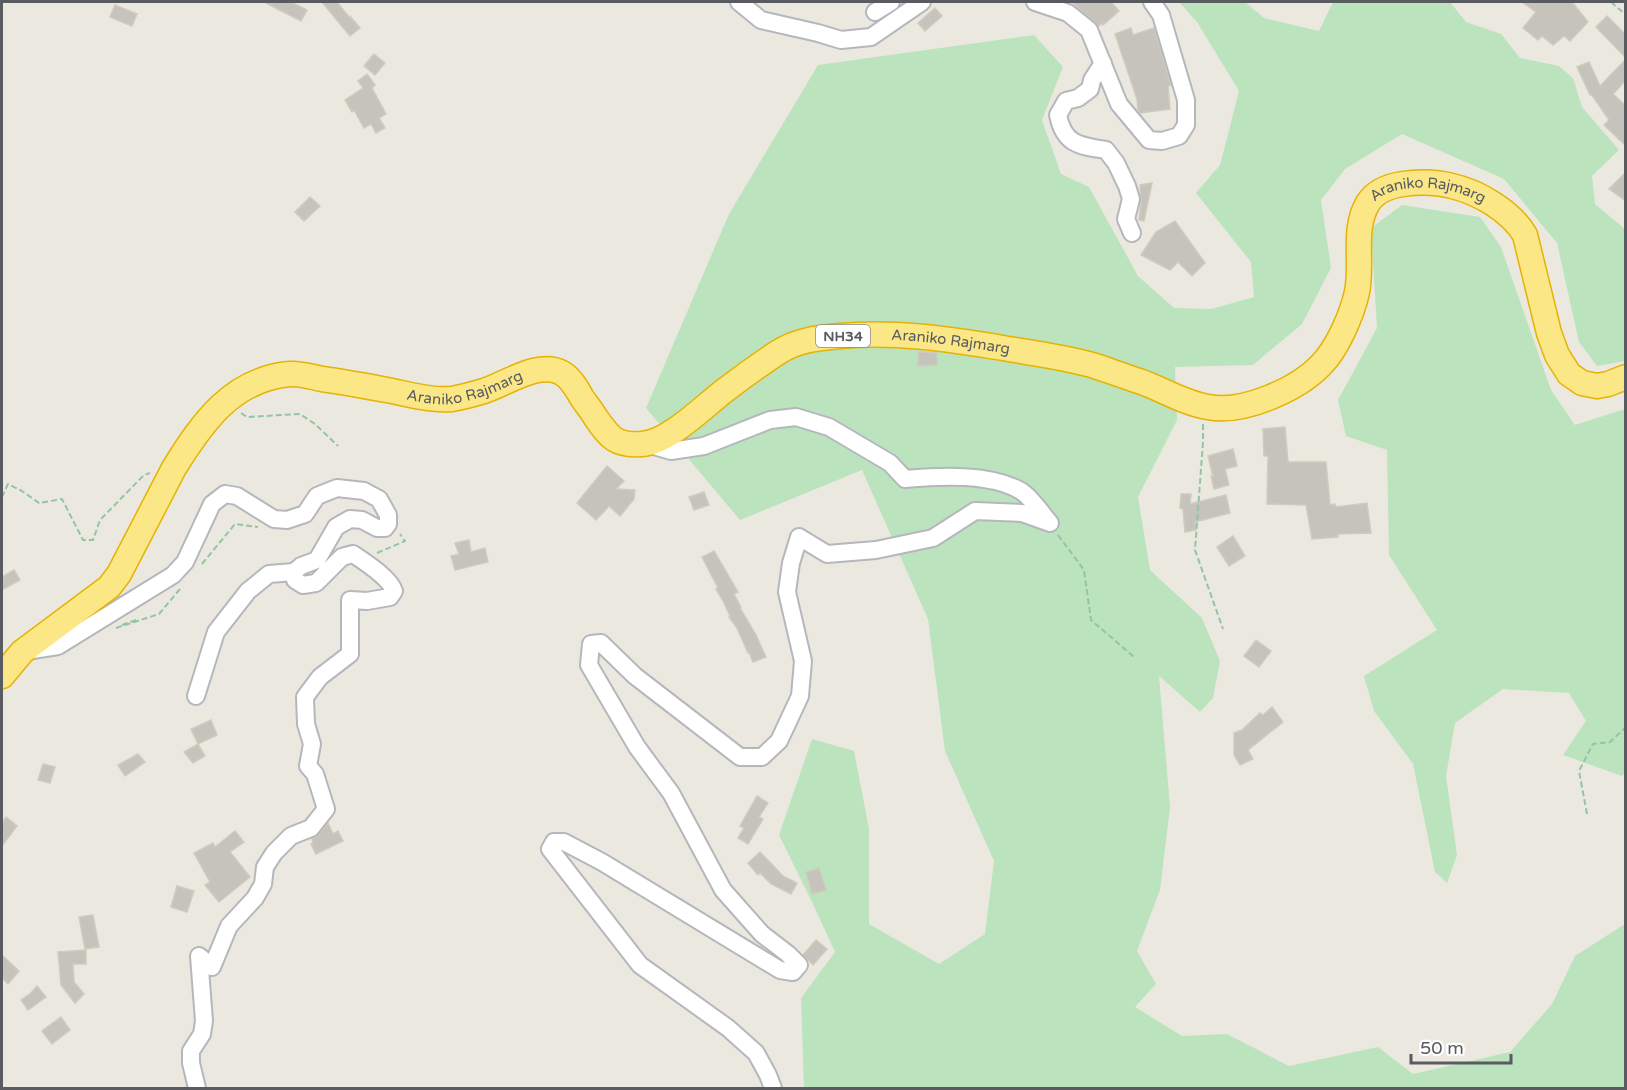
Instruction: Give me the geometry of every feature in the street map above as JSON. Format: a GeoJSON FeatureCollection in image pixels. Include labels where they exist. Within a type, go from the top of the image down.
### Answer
{"type":"FeatureCollection","features":[{"type":"Feature","properties":{"kind":"highway","name":"Araniko Rajmarg"},"geometry":{"type":"LineString","coordinates":[[2,676],[22,652],[109,587],[119,574],[174,468],[201,428],[223,403],[250,385],[293,373],[417,396],[452,399],[484,391],[534,369],[547,369],[561,372],[575,386],[608,437],[620,443],[647,444],[670,433],[753,370],[794,343],[814,338],[869,333],[946,338],[1035,353],[1091,365],[1203,406],[1221,409],[1235,408],[1261,400],[1303,381],[1323,364],[1337,342],[1358,289],[1359,248],[1365,207],[1374,195],[1392,186],[1416,183],[1448,184],[1466,190],[1501,210],[1519,225],[1525,235],[1557,355],[1569,374],[1582,383],[1597,386],[1626,377]]}},
{"type":"Feature","properties":{"kind":"street"},"geometry":{"type":"LineString","coordinates":[[739,2],[761,20],[841,40],[871,37],[922,2]]}},
{"type":"Feature","properties":{"kind":"street"},"geometry":{"type":"LineString","coordinates":[[875,12],[891,2]]}},
{"type":"Feature","properties":{"kind":"street"},"geometry":{"type":"LineString","coordinates":[[1035,2],[1068,13],[1089,30],[1119,104],[1149,140],[1162,141],[1179,136],[1186,125],[1186,100],[1161,15],[1152,2]]}},
{"type":"Feature","properties":{"kind":"street"},"geometry":{"type":"LineString","coordinates":[[1103,63],[1092,80],[1090,89],[1078,98],[1066,101],[1058,115],[1062,131],[1069,140],[1084,147],[1106,150],[1116,163],[1131,199],[1126,219],[1132,233]]}},
{"type":"Feature","properties":{"kind":"street"},"geometry":{"type":"LineString","coordinates":[[647,444],[671,451],[704,446],[770,420],[796,417],[829,426],[890,463],[905,479],[937,477],[983,479],[1023,492],[1050,523]]}},
{"type":"Feature","properties":{"kind":"street"},"geometry":{"type":"LineString","coordinates":[[22,652],[58,646],[173,575],[185,562],[212,504],[225,495],[237,496],[274,519],[287,520],[305,514],[317,496],[337,488],[364,491],[379,499],[388,515],[388,524],[384,528],[377,528],[362,520],[350,519],[336,527],[317,560],[301,566],[294,572],[269,574],[248,591],[216,632],[196,696]]}},
{"type":"Feature","properties":{"kind":"street"},"geometry":{"type":"LineString","coordinates":[[773,1089],[756,1053],[728,1028],[640,965],[550,849],[554,842],[564,842],[602,862],[780,970],[793,972],[799,965],[762,934],[723,890],[671,793],[637,747],[589,665],[591,644],[602,643],[635,676],[740,757],[762,757],[779,741],[800,696],[803,661],[787,592],[791,563],[799,537],[827,554],[876,550],[933,538],[975,511],[1022,513],[1050,523]]}},
{"type":"Feature","properties":{"kind":"street"},"geometry":{"type":"LineString","coordinates":[[197,1089],[191,1063],[191,1051],[202,1034],[204,1021],[199,956],[212,967],[229,926],[255,898],[263,884],[265,867],[274,854],[291,836],[311,828],[326,809],[315,774],[308,766],[312,744],[306,724],[305,697],[320,677],[350,654],[350,600],[367,601],[390,597],[394,591],[392,584],[352,554],[342,557],[316,583],[303,585],[295,580],[294,572]]}},
{"type":"Feature","properties":{"kind":"path"},"geometry":{"type":"LineString","coordinates":[[1611,2],[1626,15]]}},
{"type":"Feature","properties":{"kind":"path"},"geometry":{"type":"LineString","coordinates":[[223,403],[247,417],[300,414],[315,424],[338,446]]}},
{"type":"Feature","properties":{"kind":"path"},"geometry":{"type":"LineString","coordinates":[[1203,406],[1203,442],[1195,550],[1223,629]]}},
{"type":"Feature","properties":{"kind":"path"},"geometry":{"type":"LineString","coordinates":[[2,497],[8,484],[39,503],[62,499],[83,540],[93,540],[100,520],[144,475],[174,468]]}},
{"type":"Feature","properties":{"kind":"path"},"geometry":{"type":"LineString","coordinates":[[1050,523],[1084,570],[1091,620],[1134,657]]}},
{"type":"Feature","properties":{"kind":"path"},"geometry":{"type":"LineString","coordinates":[[1587,814],[1579,771],[1593,744],[1610,742],[1626,727]]}},
{"type":"Feature","properties":{"kind":"green space"},"geometry":{"type":"Polygon","coordinates":[[[1179,2],[1245,2],[1264,18],[1319,31],[1333,2],[1450,2],[1466,22],[1501,34],[1520,58],[1559,66],[1573,78],[1582,107],[1619,150],[1592,176],[1595,204],[1625,229],[1625,361],[1597,366],[1579,342],[1557,243],[1504,179],[1402,134],[1345,169],[1321,200],[1331,268],[1302,324],[1253,365],[1175,367],[1177,420],[1138,497],[1150,570],[1202,618],[1220,661],[1213,698],[1200,712],[1159,676],[1170,807],[1160,890],[1137,951],[1156,984],[1135,1007],[1182,1036],[1227,1034],[1289,1066],[1378,1047],[1413,1074],[1510,1052],[1552,1004],[1575,956],[1625,924],[1625,1088],[804,1088],[801,998],[835,952],[779,835],[812,739],[854,751],[869,829],[869,924],[939,964],[985,934],[994,861],[945,751],[928,619],[862,470],[740,520],[646,408],[729,214],[818,65],[1034,35],[1063,67],[1042,120],[1061,174],[1089,187],[1138,276],[1174,308],[1211,309],[1254,297],[1251,262],[1196,193],[1220,165],[1239,91],[1197,22],[1179,2]]]}},
{"type":"Feature","properties":{"kind":"green space"},"geometry":{"type":"Polygon","coordinates":[[[1402,205],[1480,217],[1501,247],[1551,390],[1575,425],[1625,409],[1625,772],[1622,776],[1563,755],[1586,721],[1569,693],[1503,689],[1455,723],[1446,776],[1457,855],[1447,883],[1435,872],[1413,764],[1374,711],[1364,676],[1437,630],[1389,555],[1387,450],[1346,436],[1338,400],[1377,328],[1371,228],[1402,205]]]}},
{"type":"Feature","properties":{"kind":"building"},"geometry":{"type":"Polygon","coordinates":[[[264,2],[291,2],[307,10],[301,21],[264,2]]]}},
{"type":"Feature","properties":{"kind":"building"},"geometry":{"type":"Polygon","coordinates":[[[322,2],[337,2],[360,28],[350,36],[322,2]]]}},
{"type":"Feature","properties":{"kind":"building"},"geometry":{"type":"Polygon","coordinates":[[[1072,2],[1111,2],[1119,11],[1099,26],[1072,2]]]}},
{"type":"Feature","properties":{"kind":"building"},"geometry":{"type":"Polygon","coordinates":[[[1522,2],[1572,2],[1588,22],[1570,41],[1564,36],[1553,45],[1542,36],[1538,40],[1523,28],[1536,12],[1522,2]]]}},
{"type":"Feature","properties":{"kind":"building"},"geometry":{"type":"Polygon","coordinates":[[[115,5],[137,14],[132,26],[110,17],[115,5]]]}},
{"type":"Feature","properties":{"kind":"building"},"geometry":{"type":"Polygon","coordinates":[[[935,8],[942,16],[925,31],[918,23],[935,8]]]}},
{"type":"Feature","properties":{"kind":"building"},"geometry":{"type":"Polygon","coordinates":[[[1607,16],[1626,35],[1626,58],[1596,27],[1607,16]]]}},
{"type":"Feature","properties":{"kind":"building"},"geometry":{"type":"Polygon","coordinates":[[[1131,28],[1133,35],[1154,28],[1171,85],[1168,86],[1170,109],[1140,113],[1138,111],[1137,99],[1115,34],[1131,28]]]}},
{"type":"Feature","properties":{"kind":"building"},"geometry":{"type":"Polygon","coordinates":[[[374,54],[385,63],[375,75],[364,66],[374,54]]]}},
{"type":"Feature","properties":{"kind":"building"},"geometry":{"type":"Polygon","coordinates":[[[1626,59],[1626,80],[1613,94],[1626,106],[1626,146],[1604,125],[1609,120],[1590,95],[1577,67],[1589,62],[1600,86],[1626,59]]]}},
{"type":"Feature","properties":{"kind":"building"},"geometry":{"type":"Polygon","coordinates":[[[367,74],[375,85],[372,88],[386,114],[379,118],[385,128],[376,133],[371,124],[364,128],[354,110],[352,112],[345,100],[363,88],[358,81],[367,74]]]}},
{"type":"Feature","properties":{"kind":"building"},"geometry":{"type":"Polygon","coordinates":[[[1626,172],[1626,201],[1609,189],[1626,172]]]}},
{"type":"Feature","properties":{"kind":"building"},"geometry":{"type":"Polygon","coordinates":[[[1152,183],[1144,221],[1139,220],[1140,185],[1152,183]]]}},
{"type":"Feature","properties":{"kind":"building"},"geometry":{"type":"Polygon","coordinates":[[[310,197],[320,206],[304,221],[295,212],[310,197]]]}},
{"type":"Feature","properties":{"kind":"building"},"geometry":{"type":"Polygon","coordinates":[[[1175,221],[1205,263],[1192,276],[1178,262],[1170,270],[1141,255],[1156,232],[1175,221]]]}},
{"type":"Feature","properties":{"kind":"building"},"geometry":{"type":"Polygon","coordinates":[[[918,352],[937,353],[937,365],[918,366],[918,352]]]}},
{"type":"Feature","properties":{"kind":"building"},"geometry":{"type":"Polygon","coordinates":[[[1285,427],[1288,462],[1326,462],[1330,505],[1335,504],[1336,507],[1367,503],[1371,533],[1338,534],[1338,537],[1312,539],[1306,505],[1267,504],[1268,456],[1264,456],[1263,429],[1285,427]]]}},
{"type":"Feature","properties":{"kind":"building"},"geometry":{"type":"Polygon","coordinates":[[[1233,449],[1237,466],[1225,469],[1229,485],[1214,489],[1208,456],[1233,449]]]}},
{"type":"Feature","properties":{"kind":"building"},"geometry":{"type":"Polygon","coordinates":[[[607,466],[624,481],[616,489],[635,490],[634,499],[620,516],[609,506],[596,520],[577,503],[607,466]]]}},
{"type":"Feature","properties":{"kind":"building"},"geometry":{"type":"Polygon","coordinates":[[[704,492],[709,505],[694,510],[689,497],[704,492]]]}},
{"type":"Feature","properties":{"kind":"building"},"geometry":{"type":"Polygon","coordinates":[[[1181,494],[1191,494],[1190,504],[1226,495],[1230,513],[1195,522],[1196,530],[1185,532],[1183,509],[1180,508],[1181,494]]]}},
{"type":"Feature","properties":{"kind":"building"},"geometry":{"type":"Polygon","coordinates":[[[1233,536],[1245,556],[1229,566],[1217,547],[1233,536]]]}},
{"type":"Feature","properties":{"kind":"building"},"geometry":{"type":"Polygon","coordinates":[[[469,540],[471,552],[485,548],[488,562],[455,570],[451,556],[459,554],[455,543],[469,540]]]}},
{"type":"Feature","properties":{"kind":"building"},"geometry":{"type":"Polygon","coordinates":[[[714,551],[738,592],[734,594],[740,608],[766,657],[753,662],[737,628],[729,617],[716,589],[718,588],[702,557],[714,551]]]}},
{"type":"Feature","properties":{"kind":"building"},"geometry":{"type":"Polygon","coordinates":[[[14,570],[20,580],[2,590],[2,577],[14,570]]]}},
{"type":"Feature","properties":{"kind":"building"},"geometry":{"type":"Polygon","coordinates":[[[1256,640],[1271,651],[1259,667],[1244,656],[1256,640]]]}},
{"type":"Feature","properties":{"kind":"building"},"geometry":{"type":"Polygon","coordinates":[[[1272,707],[1283,722],[1248,750],[1253,759],[1240,765],[1234,755],[1234,733],[1242,730],[1260,713],[1263,715],[1272,707]]]}},
{"type":"Feature","properties":{"kind":"building"},"geometry":{"type":"Polygon","coordinates":[[[211,720],[217,735],[198,744],[191,729],[211,720]]]}},
{"type":"Feature","properties":{"kind":"building"},"geometry":{"type":"Polygon","coordinates":[[[198,744],[205,756],[193,763],[184,752],[198,744]]]}},
{"type":"Feature","properties":{"kind":"building"},"geometry":{"type":"Polygon","coordinates":[[[138,754],[145,762],[125,776],[118,765],[138,754]]]}},
{"type":"Feature","properties":{"kind":"building"},"geometry":{"type":"Polygon","coordinates":[[[43,764],[55,767],[50,783],[38,780],[43,764]]]}},
{"type":"Feature","properties":{"kind":"building"},"geometry":{"type":"Polygon","coordinates":[[[757,796],[768,803],[759,817],[763,819],[748,844],[738,838],[744,828],[740,826],[757,796]]]}},
{"type":"Feature","properties":{"kind":"building"},"geometry":{"type":"Polygon","coordinates":[[[6,817],[17,826],[2,846],[2,824],[6,817]]]}},
{"type":"Feature","properties":{"kind":"building"},"geometry":{"type":"Polygon","coordinates":[[[328,823],[333,834],[338,831],[343,841],[316,854],[311,844],[312,839],[319,835],[328,823]]]}},
{"type":"Feature","properties":{"kind":"building"},"geometry":{"type":"Polygon","coordinates":[[[235,831],[244,842],[230,852],[250,877],[219,902],[205,885],[210,882],[194,853],[213,843],[215,847],[235,831]]]}},
{"type":"Feature","properties":{"kind":"building"},"geometry":{"type":"Polygon","coordinates":[[[760,852],[783,876],[797,883],[791,894],[771,884],[760,873],[758,875],[748,863],[760,852]]]}},
{"type":"Feature","properties":{"kind":"building"},"geometry":{"type":"Polygon","coordinates":[[[819,868],[826,890],[812,894],[806,872],[819,868]]]}},
{"type":"Feature","properties":{"kind":"building"},"geometry":{"type":"Polygon","coordinates":[[[177,886],[194,891],[187,912],[171,907],[177,886]]]}},
{"type":"Feature","properties":{"kind":"building"},"geometry":{"type":"Polygon","coordinates":[[[93,915],[99,947],[85,949],[79,917],[93,915]]]}},
{"type":"Feature","properties":{"kind":"building"},"geometry":{"type":"Polygon","coordinates":[[[816,940],[827,949],[813,965],[803,955],[816,940]]]}},
{"type":"Feature","properties":{"kind":"building"},"geometry":{"type":"Polygon","coordinates":[[[86,950],[86,964],[73,964],[74,982],[84,994],[75,1003],[61,985],[58,952],[86,950]]]}},
{"type":"Feature","properties":{"kind":"building"},"geometry":{"type":"Polygon","coordinates":[[[2,955],[19,971],[8,984],[2,978],[2,955]]]}},
{"type":"Feature","properties":{"kind":"building"},"geometry":{"type":"Polygon","coordinates":[[[37,986],[46,997],[28,1010],[21,1000],[37,986]]]}},
{"type":"Feature","properties":{"kind":"building"},"geometry":{"type":"Polygon","coordinates":[[[61,1017],[70,1030],[52,1044],[42,1031],[61,1017]]]}}]}
